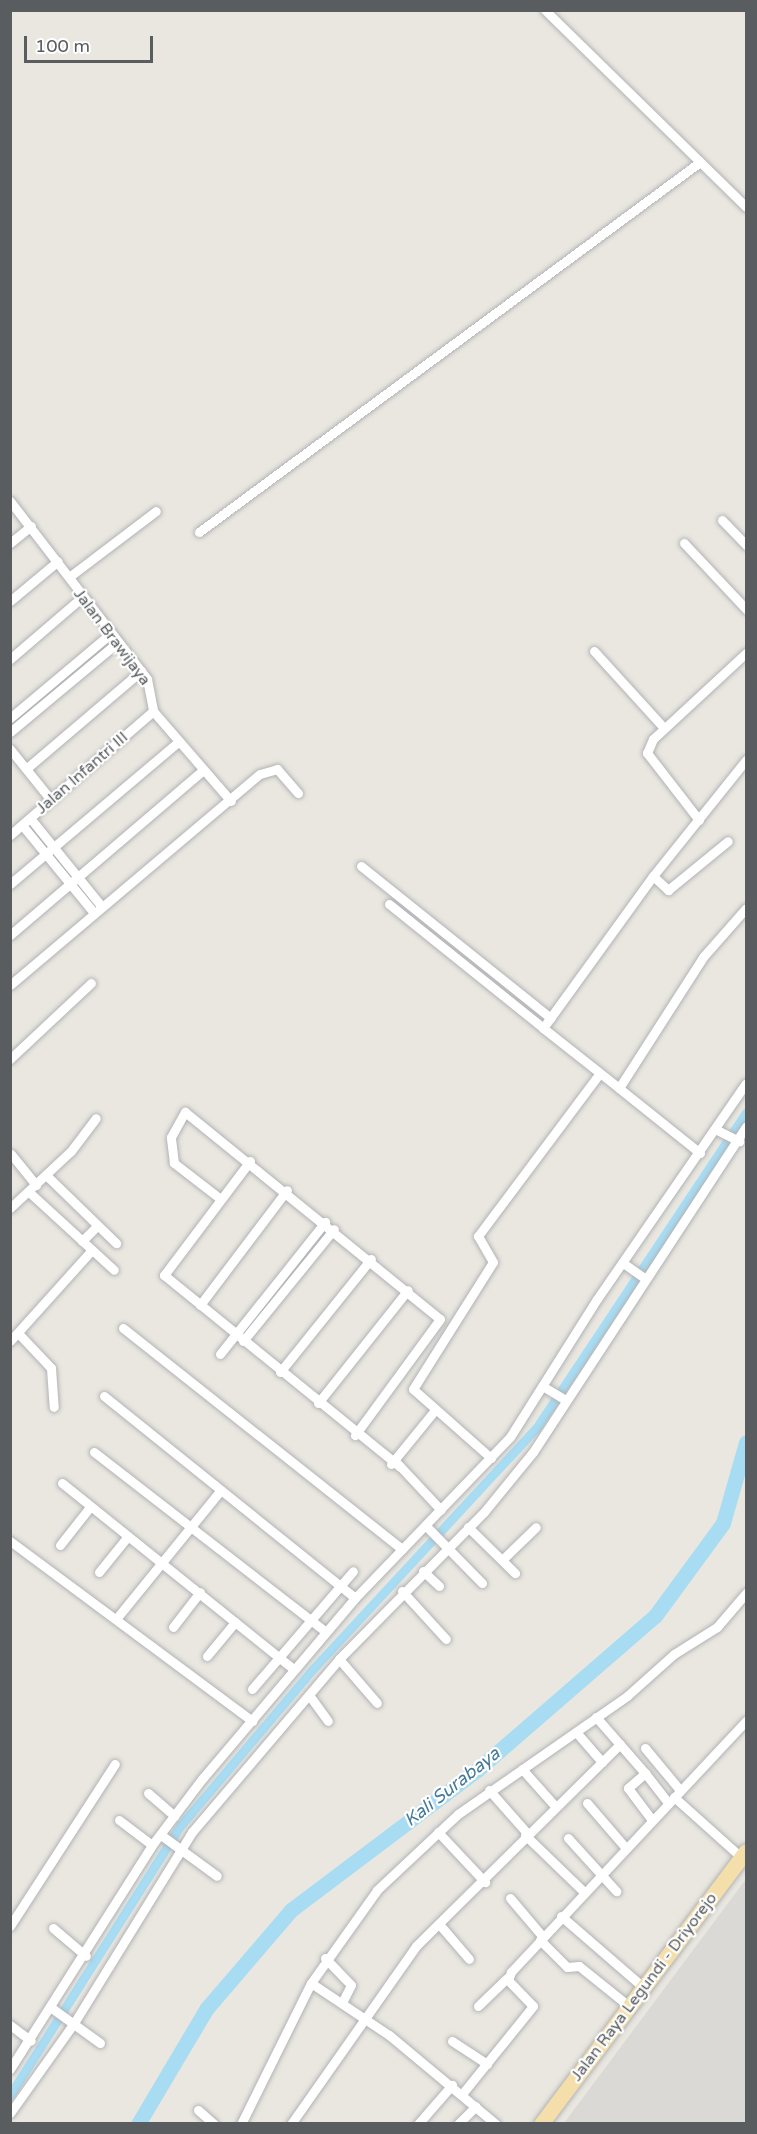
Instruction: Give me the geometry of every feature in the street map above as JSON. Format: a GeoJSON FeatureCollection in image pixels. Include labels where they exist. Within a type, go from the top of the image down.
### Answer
{"type":"FeatureCollection","features":[{"type":"Feature","properties":{"kind":"main road","name":"Jalan Raya Legundi - Driyorejo"},"geometry":{"type":"LineString","coordinates":[[541,2124],[744,1854]]}},
{"type":"Feature","properties":{"kind":"street"},"geometry":{"type":"LineString","coordinates":[[545,10],[747,207]]}},
{"type":"Feature","properties":{"kind":"street"},"geometry":{"type":"LineString","coordinates":[[199,532],[700,162]]}},
{"type":"Feature","properties":{"kind":"street","name":"Jalan Brawijaya"},"geometry":{"type":"LineString","coordinates":[[10,501],[58,561],[110,634],[141,671],[151,688],[153,711]]}},
{"type":"Feature","properties":{"kind":"street"},"geometry":{"type":"LineString","coordinates":[[69,577],[156,511]]}},
{"type":"Feature","properties":{"kind":"street"},"geometry":{"type":"LineString","coordinates":[[722,520],[747,545]]}},
{"type":"Feature","properties":{"kind":"street"},"geometry":{"type":"LineString","coordinates":[[10,543],[31,526]]}},
{"type":"Feature","properties":{"kind":"street"},"geometry":{"type":"LineString","coordinates":[[684,543],[747,609]]}},
{"type":"Feature","properties":{"kind":"street"},"geometry":{"type":"LineString","coordinates":[[10,601],[58,561]]}},
{"type":"Feature","properties":{"kind":"street"},"geometry":{"type":"LineString","coordinates":[[10,659],[82,597]]}},
{"type":"Feature","properties":{"kind":"street"},"geometry":{"type":"LineString","coordinates":[[10,718],[110,634]]}},
{"type":"Feature","properties":{"kind":"street"},"geometry":{"type":"LineString","coordinates":[[10,732],[117,643]]}},
{"type":"Feature","properties":{"kind":"street"},"geometry":{"type":"LineString","coordinates":[[594,651],[664,728]]}},
{"type":"Feature","properties":{"kind":"street"},"geometry":{"type":"LineString","coordinates":[[697,818],[646,758],[650,743],[747,653]]}},
{"type":"Feature","properties":{"kind":"street"},"geometry":{"type":"LineString","coordinates":[[27,768],[141,671]]}},
{"type":"Feature","properties":{"kind":"street"},"geometry":{"type":"LineString","coordinates":[[153,711],[231,801]]}},
{"type":"Feature","properties":{"kind":"street","name":"Jalan Infantri III"},"geometry":{"type":"LineString","coordinates":[[10,835],[153,711]]}},
{"type":"Feature","properties":{"kind":"street"},"geometry":{"type":"LineString","coordinates":[[10,884],[179,741]]}},
{"type":"Feature","properties":{"kind":"street"},"geometry":{"type":"LineString","coordinates":[[10,749],[51,800]]}},
{"type":"Feature","properties":{"kind":"street"},"geometry":{"type":"LineString","coordinates":[[543,1028],[697,818],[747,760]]}},
{"type":"Feature","properties":{"kind":"street"},"geometry":{"type":"LineString","coordinates":[[10,985],[98,910],[274,768],[298,793]]}},
{"type":"Feature","properties":{"kind":"street"},"geometry":{"type":"LineString","coordinates":[[10,935],[203,770]]}},
{"type":"Feature","properties":{"kind":"street"},"geometry":{"type":"LineString","coordinates":[[30,818],[78,877],[98,910]]}},
{"type":"Feature","properties":{"kind":"street"},"geometry":{"type":"LineString","coordinates":[[22,825],[70,884],[98,910]]}},
{"type":"Feature","properties":{"kind":"street"},"geometry":{"type":"LineString","coordinates":[[653,876],[668,890],[728,841]]}},
{"type":"Feature","properties":{"kind":"street"},"geometry":{"type":"LineString","coordinates":[[361,866],[551,1018]]}},
{"type":"Feature","properties":{"kind":"street"},"geometry":{"type":"LineString","coordinates":[[389,904],[598,1074],[700,1153]]}},
{"type":"Feature","properties":{"kind":"street"},"geometry":{"type":"LineString","coordinates":[[619,1088],[703,957],[747,908]]}},
{"type":"Feature","properties":{"kind":"street"},"geometry":{"type":"LineString","coordinates":[[10,1059],[91,983]]}},
{"type":"Feature","properties":{"kind":"street"},"geometry":{"type":"LineString","coordinates":[[491,1458],[413,1389],[494,1262],[478,1237],[598,1074]]}},
{"type":"Feature","properties":{"kind":"street"},"geometry":{"type":"LineString","coordinates":[[12,2063],[56,2011],[152,1845],[163,1836],[174,1816],[326,1631],[402,1549],[425,1530],[491,1458],[547,1389],[700,1153],[720,1132],[747,1083]]}},
{"type":"Feature","properties":{"kind":"street"},"geometry":{"type":"LineString","coordinates":[[218,1197],[174,1162],[171,1137],[183,1113],[250,1161],[326,1222],[408,1290],[441,1322],[356,1432]]}},
{"type":"Feature","properties":{"kind":"street"},"geometry":{"type":"LineString","coordinates":[[10,1208],[46,1175],[96,1118]]}},
{"type":"Feature","properties":{"kind":"street"},"geometry":{"type":"LineString","coordinates":[[10,2113],[73,2022],[179,1848],[339,1659],[402,1591],[468,1527],[533,1452],[643,1276],[747,1127]]}},
{"type":"Feature","properties":{"kind":"street"},"geometry":{"type":"LineString","coordinates":[[720,1132],[737,1141]]}},
{"type":"Feature","properties":{"kind":"street"},"geometry":{"type":"LineString","coordinates":[[11,1154],[32,1189],[82,1241],[114,1270]]}},
{"type":"Feature","properties":{"kind":"street"},"geometry":{"type":"LineString","coordinates":[[250,1161],[218,1197],[164,1273],[280,1372],[395,1464],[441,1510]]}},
{"type":"Feature","properties":{"kind":"street"},"geometry":{"type":"LineString","coordinates":[[46,1175],[116,1243]]}},
{"type":"Feature","properties":{"kind":"street"},"geometry":{"type":"LineString","coordinates":[[200,1305],[286,1190]]}},
{"type":"Feature","properties":{"kind":"street"},"geometry":{"type":"LineString","coordinates":[[240,1338],[326,1222]]}},
{"type":"Feature","properties":{"kind":"street"},"geometry":{"type":"LineString","coordinates":[[82,1241],[97,1226]]}},
{"type":"Feature","properties":{"kind":"street"},"geometry":{"type":"LineString","coordinates":[[220,1354],[240,1338],[334,1229]]}},
{"type":"Feature","properties":{"kind":"street"},"geometry":{"type":"LineString","coordinates":[[10,1341],[92,1250]]}},
{"type":"Feature","properties":{"kind":"street"},"geometry":{"type":"LineString","coordinates":[[280,1372],[371,1259]]}},
{"type":"Feature","properties":{"kind":"street"},"geometry":{"type":"LineString","coordinates":[[626,1265],[643,1276]]}},
{"type":"Feature","properties":{"kind":"street"},"geometry":{"type":"LineString","coordinates":[[318,1403],[408,1290]]}},
{"type":"Feature","properties":{"kind":"street"},"geometry":{"type":"LineString","coordinates":[[123,1328],[402,1549]]}},
{"type":"Feature","properties":{"kind":"street"},"geometry":{"type":"LineString","coordinates":[[18,1333],[51,1368],[54,1407]]}},
{"type":"Feature","properties":{"kind":"street"},"geometry":{"type":"LineString","coordinates":[[547,1389],[565,1399]]}},
{"type":"Feature","properties":{"kind":"street"},"geometry":{"type":"LineString","coordinates":[[104,1396],[356,1598]]}},
{"type":"Feature","properties":{"kind":"street"},"geometry":{"type":"LineString","coordinates":[[395,1464],[435,1410]]}},
{"type":"Feature","properties":{"kind":"street"},"geometry":{"type":"LineString","coordinates":[[94,1452],[326,1631]]}},
{"type":"Feature","properties":{"kind":"street"},"geometry":{"type":"LineString","coordinates":[[62,1483],[294,1669]]}},
{"type":"Feature","properties":{"kind":"street"},"geometry":{"type":"LineString","coordinates":[[116,1619],[221,1490]]}},
{"type":"Feature","properties":{"kind":"street"},"geometry":{"type":"LineString","coordinates":[[60,1545],[90,1507]]}},
{"type":"Feature","properties":{"kind":"street"},"geometry":{"type":"LineString","coordinates":[[468,1527],[515,1573]]}},
{"type":"Feature","properties":{"kind":"street"},"geometry":{"type":"LineString","coordinates":[[502,1560],[536,1527]]}},
{"type":"Feature","properties":{"kind":"street"},"geometry":{"type":"LineString","coordinates":[[425,1530],[446,1547],[482,1583]]}},
{"type":"Feature","properties":{"kind":"street"},"geometry":{"type":"LineString","coordinates":[[99,1572],[128,1536]]}},
{"type":"Feature","properties":{"kind":"street"},"geometry":{"type":"LineString","coordinates":[[10,1541],[252,1721]]}},
{"type":"Feature","properties":{"kind":"street"},"geometry":{"type":"LineString","coordinates":[[252,1689],[353,1571]]}},
{"type":"Feature","properties":{"kind":"street"},"geometry":{"type":"LineString","coordinates":[[423,1571],[439,1586]]}},
{"type":"Feature","properties":{"kind":"street"},"geometry":{"type":"LineString","coordinates":[[402,1591],[446,1639]]}},
{"type":"Feature","properties":{"kind":"street"},"geometry":{"type":"LineString","coordinates":[[173,1627],[200,1592]]}},
{"type":"Feature","properties":{"kind":"street"},"geometry":{"type":"LineString","coordinates":[[241,2124],[325,1958],[377,1890],[438,1832],[489,1790],[576,1732],[717,1627],[747,1593]]}},
{"type":"Feature","properties":{"kind":"street"},"geometry":{"type":"LineString","coordinates":[[207,1656],[235,1622]]}},
{"type":"Feature","properties":{"kind":"street"},"geometry":{"type":"LineString","coordinates":[[339,1659],[377,1703]]}},
{"type":"Feature","properties":{"kind":"street"},"geometry":{"type":"LineString","coordinates":[[309,1695],[328,1721]]}},
{"type":"Feature","properties":{"kind":"street"},"geometry":{"type":"LineString","coordinates":[[596,1717],[645,1773],[744,1854]]}},
{"type":"Feature","properties":{"kind":"street"},"geometry":{"type":"LineString","coordinates":[[478,2006],[507,1978],[599,1874],[745,1726]]}},
{"type":"Feature","properties":{"kind":"street"},"geometry":{"type":"LineString","coordinates":[[576,1732],[602,1762]]}},
{"type":"Feature","properties":{"kind":"street"},"geometry":{"type":"LineString","coordinates":[[291,2124],[362,2017],[439,1924],[485,1882],[526,1834],[620,1744]]}},
{"type":"Feature","properties":{"kind":"street"},"geometry":{"type":"LineString","coordinates":[[645,1748],[674,1796]]}},
{"type":"Feature","properties":{"kind":"street"},"geometry":{"type":"LineString","coordinates":[[10,1926],[115,1764]]}},
{"type":"Feature","properties":{"kind":"street"},"geometry":{"type":"LineString","coordinates":[[522,1769],[555,1806]]}},
{"type":"Feature","properties":{"kind":"street"},"geometry":{"type":"LineString","coordinates":[[645,1773],[626,1790],[652,1820]]}},
{"type":"Feature","properties":{"kind":"street"},"geometry":{"type":"LineString","coordinates":[[489,1790],[526,1834],[583,1891]]}},
{"type":"Feature","properties":{"kind":"street"},"geometry":{"type":"LineString","coordinates":[[148,1793],[174,1816]]}},
{"type":"Feature","properties":{"kind":"street"},"geometry":{"type":"LineString","coordinates":[[587,1803],[625,1847]]}},
{"type":"Feature","properties":{"kind":"street"},"geometry":{"type":"LineString","coordinates":[[119,1820],[152,1845]]}},
{"type":"Feature","properties":{"kind":"street"},"geometry":{"type":"LineString","coordinates":[[438,1832],[485,1882]]}},
{"type":"Feature","properties":{"kind":"street"},"geometry":{"type":"LineString","coordinates":[[163,1836],[217,1876]]}},
{"type":"Feature","properties":{"kind":"street"},"geometry":{"type":"LineString","coordinates":[[568,1838],[616,1891]]}},
{"type":"Feature","properties":{"kind":"street"},"geometry":{"type":"LineString","coordinates":[[510,1898],[541,1939],[567,1967],[579,1966],[630,2007]]}},
{"type":"Feature","properties":{"kind":"street"},"geometry":{"type":"LineString","coordinates":[[561,1916],[644,1988]]}},
{"type":"Feature","properties":{"kind":"street"},"geometry":{"type":"LineString","coordinates":[[439,1924],[469,1959]]}},
{"type":"Feature","properties":{"kind":"street"},"geometry":{"type":"LineString","coordinates":[[53,1929],[86,1956]]}},
{"type":"Feature","properties":{"kind":"street"},"geometry":{"type":"LineString","coordinates":[[325,1958],[351,1985],[342,2003]]}},
{"type":"Feature","properties":{"kind":"street"},"geometry":{"type":"LineString","coordinates":[[462,2094],[533,2006],[507,1978]]}},
{"type":"Feature","properties":{"kind":"street"},"geometry":{"type":"LineString","coordinates":[[311,1983],[362,2017],[452,2085],[496,2124]]}},
{"type":"Feature","properties":{"kind":"street"},"geometry":{"type":"LineString","coordinates":[[56,2011],[100,2043]]}},
{"type":"Feature","properties":{"kind":"street"},"geometry":{"type":"LineString","coordinates":[[10,2025],[31,2042]]}},
{"type":"Feature","properties":{"kind":"street"},"geometry":{"type":"LineString","coordinates":[[452,2042],[487,2064]]}},
{"type":"Feature","properties":{"kind":"street"},"geometry":{"type":"LineString","coordinates":[[418,2124],[452,2085]]}},
{"type":"Feature","properties":{"kind":"street"},"geometry":{"type":"LineString","coordinates":[[458,2124],[476,2106]]}},
{"type":"Feature","properties":{"kind":"street"},"geometry":{"type":"LineString","coordinates":[[198,2110],[214,2124]]}},
{"type":"Feature","properties":{"kind":"shaded area"},"geometry":{"type":"Polygon","coordinates":[[[746,1879],[746,2123],[564,2123],[746,1879]]]}},
{"type":"Feature","properties":{"kind":"waterway"},"geometry":{"type":"LineString","coordinates":[[10,2095],[181,1825],[312,1670],[537,1427],[746,1112]]}},
{"type":"Feature","properties":{"kind":"waterway","name":"Kali Surabaya"},"geometry":{"type":"LineString","coordinates":[[138,2124],[207,2008],[291,1910],[477,1770],[655,1616],[723,1523],[746,1442]]}}]}
